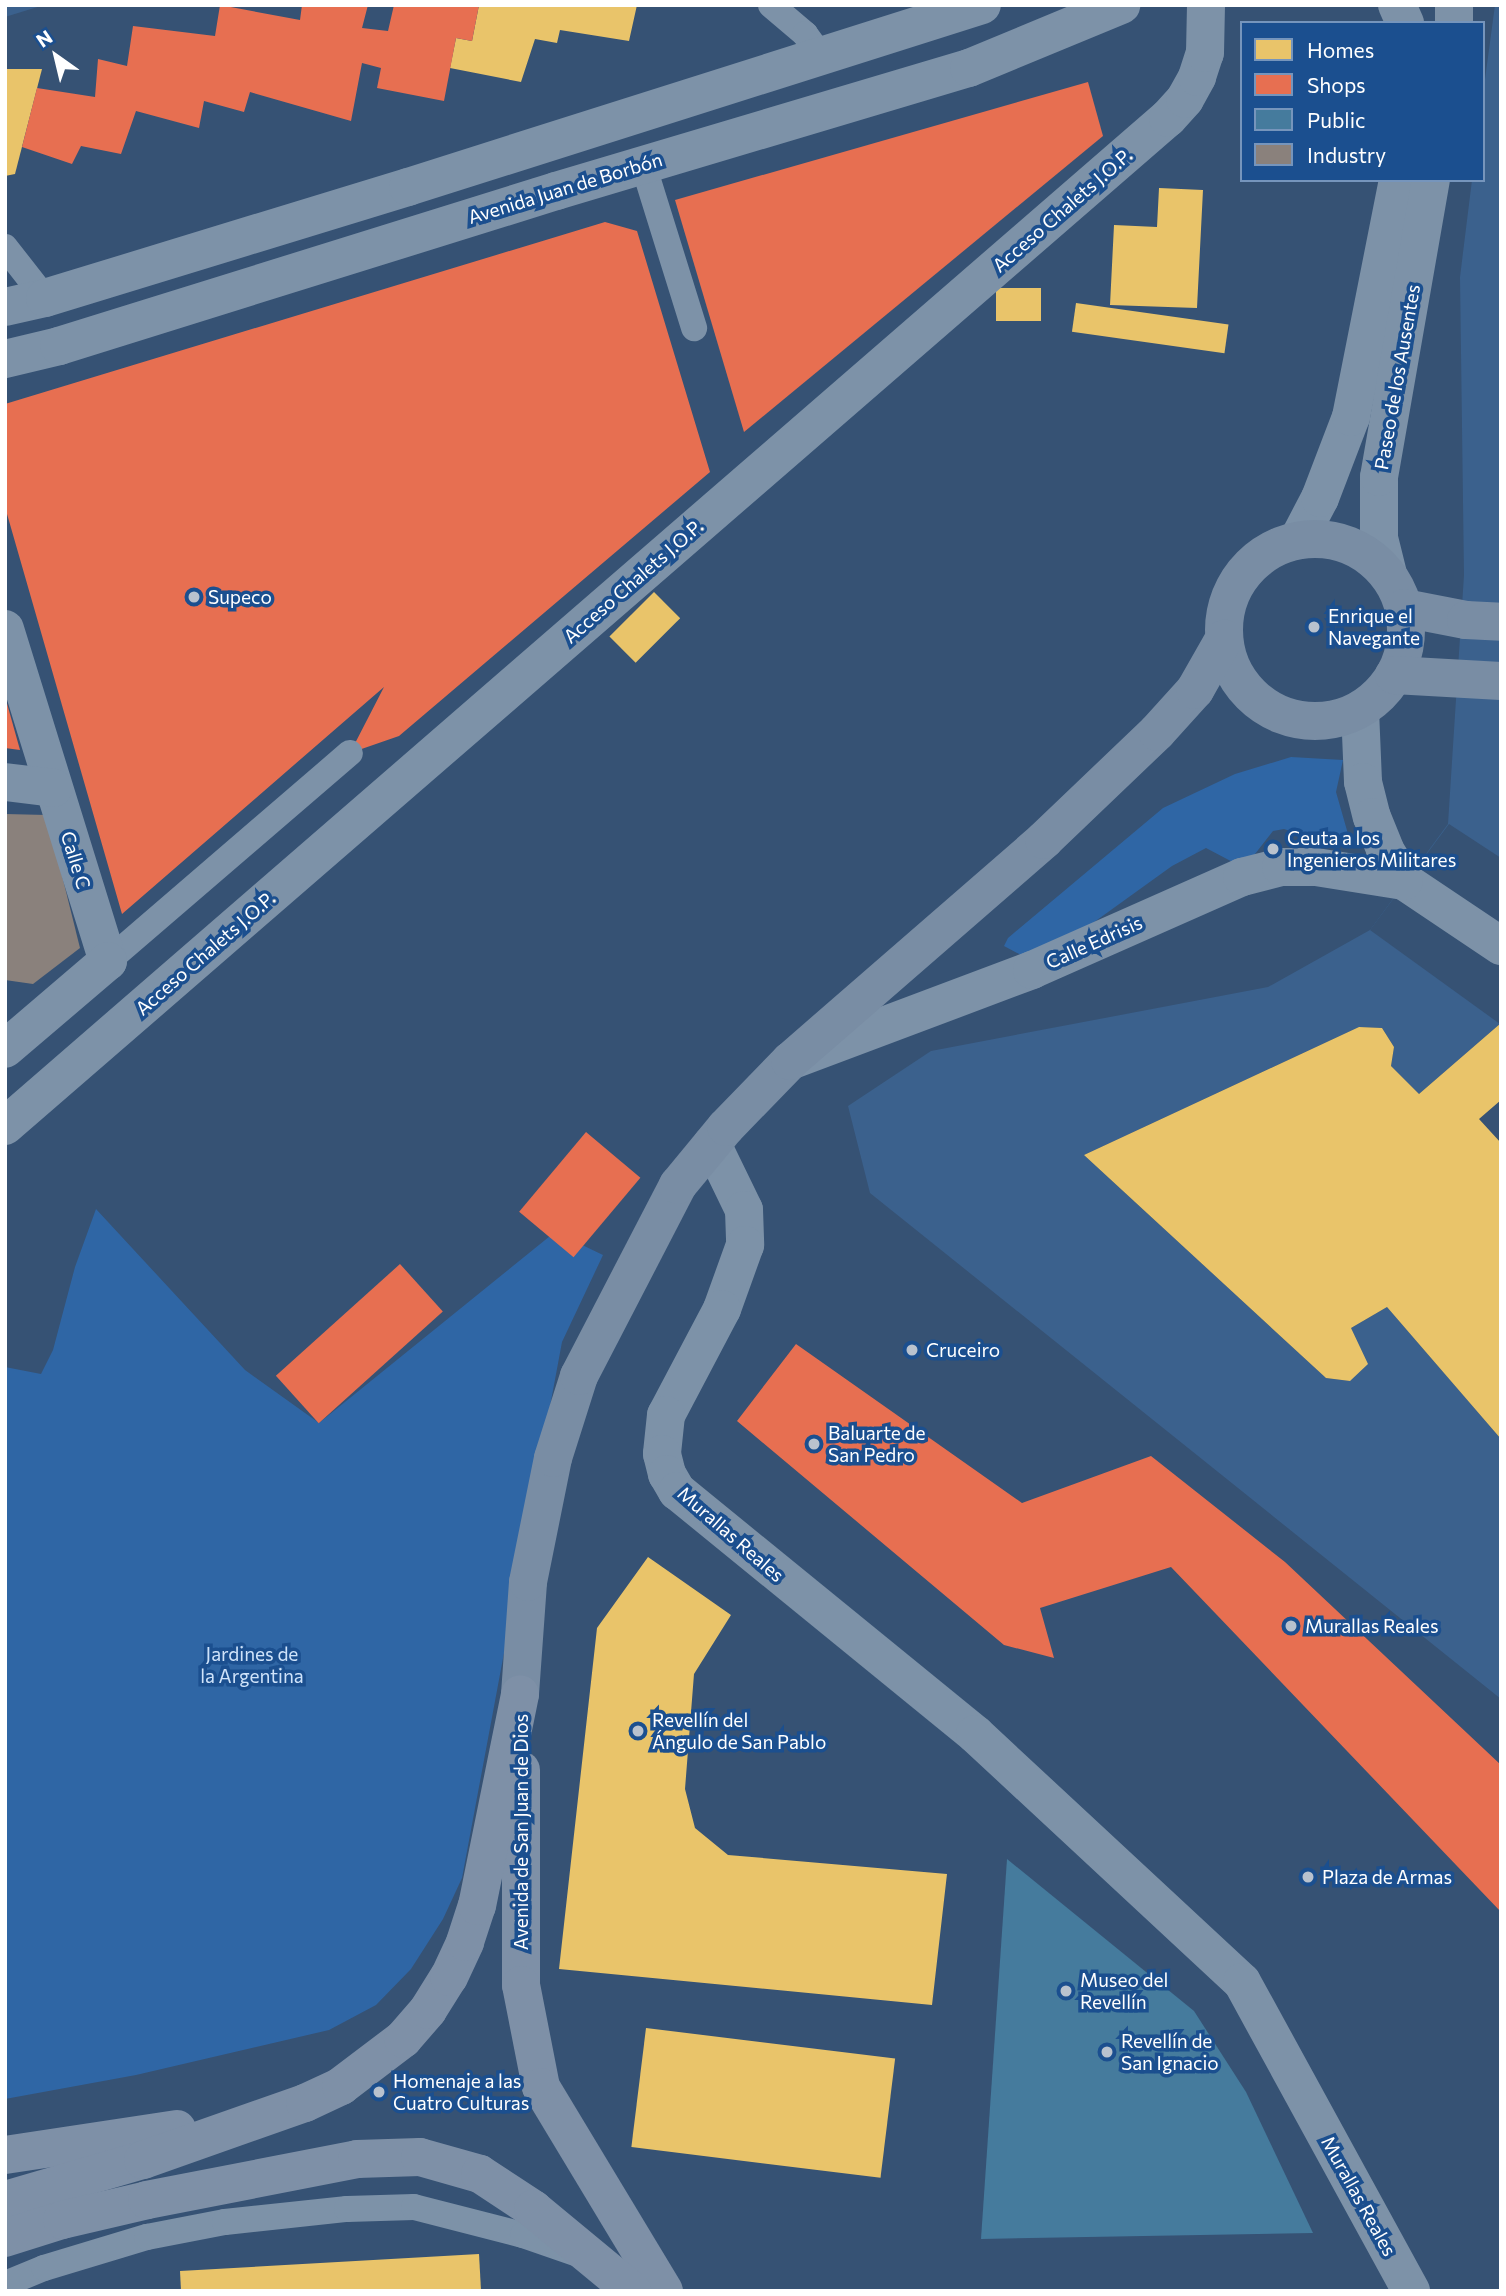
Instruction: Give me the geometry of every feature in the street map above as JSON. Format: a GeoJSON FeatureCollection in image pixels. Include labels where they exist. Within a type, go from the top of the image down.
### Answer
{"type":"FeatureCollection","features":[{"type":"Feature","properties":{"kind":"highway","name":"Avenida de San Juan de Dios"},"geometry":{"type":"LineString","coordinates":[[5,2200],[143,2160],[341,2086],[373,2064],[411,2029],[449,1977],[478,1906],[520,1694]]}},
{"type":"Feature","properties":{"kind":"highway","name":"Avenida de San Juan de Dios"},"geometry":{"type":"LineString","coordinates":[[520,1694],[521,1985],[538,2076],[541,2087],[664,2291]]}},
{"type":"Feature","properties":{"kind":"highway","name":"Avenida de San Juan de Dios"},"geometry":{"type":"LineString","coordinates":[[5,2155],[269,2115]]}},
{"type":"Feature","properties":{"kind":"highway"},"geometry":{"type":"LineString","coordinates":[[5,2238],[62,2220],[135,2203],[331,2164],[357,2159],[420,2157],[480,2174],[533,2209],[632,2291]]}},
{"type":"Feature","properties":{"kind":"main road"},"geometry":{"type":"LineString","coordinates":[[1321,538],[1343,542],[1368,555],[1396,591],[1407,631],[1404,654],[1394,675],[1379,694],[1360,709],[1339,718],[1316,721],[1294,719],[1273,710],[1255,697],[1240,681],[1229,661],[1224,639],[1225,617],[1231,595],[1242,576],[1258,559],[1277,547],[1298,540],[1321,538]]}},
{"type":"Feature","properties":{"kind":"main road"},"geometry":{"type":"LineString","coordinates":[[1396,591],[1484,621]]}},
{"type":"Feature","properties":{"kind":"main road"},"geometry":{"type":"LineString","coordinates":[[520,1694],[528,1582],[553,1458],[579,1376],[678,1185],[712,1144],[790,1061],[1044,840],[1157,732],[1195,690],[1224,639]]}},
{"type":"Feature","properties":{"kind":"main road"},"geometry":{"type":"LineString","coordinates":[[1394,675],[1501,681]]}},
{"type":"Feature","properties":{"kind":"street"},"geometry":{"type":"LineString","coordinates":[[5,307],[45,298],[954,17],[982,5]]}},
{"type":"Feature","properties":{"kind":"street","name":"Avenida Juan de Borbón"},"geometry":{"type":"LineString","coordinates":[[5,359],[59,346],[643,164],[969,68],[1121,5]]}},
{"type":"Feature","properties":{"kind":"street","name":"Acceso Chalets J.O.P."},"geometry":{"type":"LineString","coordinates":[[5,1126],[1168,118],[1185,99],[1197,77],[1205,53],[1206,5]]}},
{"type":"Feature","properties":{"kind":"street"},"geometry":{"type":"LineString","coordinates":[[1397,5],[1404,21]]}},
{"type":"Feature","properties":{"kind":"street","name":"Paseo de los Ausentes"},"geometry":{"type":"LineString","coordinates":[[1298,540],[1330,477],[1351,416],[1398,182]]}},
{"type":"Feature","properties":{"kind":"street","name":"Paseo de los Ausentes"},"geometry":{"type":"LineString","coordinates":[[1396,591],[1379,538],[1379,477],[1431,182]]}},
{"type":"Feature","properties":{"kind":"street","name":"Calle C"},"geometry":{"type":"LineString","coordinates":[[5,629],[108,961]]}},
{"type":"Feature","properties":{"kind":"street","name":"Calle Edrisis"},"geometry":{"type":"LineString","coordinates":[[1360,709],[1359,747],[1372,817],[1385,850],[1404,881],[1501,946]]}},
{"type":"Feature","properties":{"kind":"street"},"geometry":{"type":"LineString","coordinates":[[5,782],[54,788]]}},
{"type":"Feature","properties":{"kind":"street","name":"Calle Edrisis"},"geometry":{"type":"LineString","coordinates":[[790,1061],[1032,970],[1242,877],[1281,867],[1316,867],[1404,881]]}},
{"type":"Feature","properties":{"kind":"street"},"geometry":{"type":"LineString","coordinates":[[5,1049],[23,1016],[108,961]]}},
{"type":"Feature","properties":{"kind":"street","name":"Murallas Reales"},"geometry":{"type":"LineString","coordinates":[[712,1144],[744,1210],[745,1245],[722,1309],[666,1415],[662,1454],[667,1474],[677,1491],[975,1734],[1242,1982],[1411,2291]]}},
{"type":"Feature","properties":{"kind":"lane"},"geometry":{"type":"LineString","coordinates":[[771,5],[805,34],[821,56]]}},
{"type":"Feature","properties":{"kind":"lane"},"geometry":{"type":"LineString","coordinates":[[643,164],[694,328]]}},
{"type":"Feature","properties":{"kind":"lane"},"geometry":{"type":"LineString","coordinates":[[5,247],[45,298]]}},
{"type":"Feature","properties":{"kind":"lane"},"geometry":{"type":"LineString","coordinates":[[108,961],[350,753]]}},
{"type":"Feature","properties":{"kind":"lane"},"geometry":{"type":"LineString","coordinates":[[5,2284],[44,2268],[147,2237],[225,2222],[347,2209],[414,2207],[523,2235],[594,2260]]}},
{"type":"Feature","properties":{"kind":"green space"},"geometry":{"type":"Polygon","coordinates":[[[1291,757],[1343,760],[1336,792],[1350,841],[1333,845],[1284,829],[1273,831],[1244,868],[1206,848],[1172,866],[1072,938],[1021,955],[1004,946],[1008,938],[1163,808],[1235,774],[1291,757]]]}},
{"type":"Feature","properties":{"kind":"green space","name":"Jardines de la Argentina"},"geometry":{"type":"Polygon","coordinates":[[[96,1209],[245,1370],[319,1423],[555,1232],[603,1255],[562,1342],[462,1878],[443,1919],[411,1969],[376,2005],[329,2030],[136,2075],[5,2099],[5,1367],[41,1374],[53,1350],[75,1267],[96,1209]]]}},
{"type":"Feature","properties":{"kind":"shaded area"},"geometry":{"type":"Polygon","coordinates":[[[5,5],[44,5],[5,17],[5,5]]]}},
{"type":"Feature","properties":{"kind":"shaded area"},"geometry":{"type":"Polygon","coordinates":[[[1495,5],[1501,5],[1501,1023],[1419,1094],[1391,1066],[1394,1047],[1382,1028],[1359,1027],[1084,1155],[1326,1378],[1350,1381],[1351,1328],[1387,1307],[1501,1439],[1501,1699],[870,1193],[848,1106],[931,1051],[1268,987],[1370,930],[1448,824],[1464,575],[1460,277],[1472,182],[1485,182],[1485,79],[1495,5]]]}},
{"type":"Feature","properties":{"kind":"pier"},"geometry":{"type":"Polygon","coordinates":[[[1449,824],[1501,858],[1500,1024],[1370,930],[1449,824]]]}},
{"type":"Feature","properties":{"kind":"building: Homes"},"geometry":{"type":"Polygon","coordinates":[[[479,5],[637,5],[629,41],[560,30],[557,43],[535,39],[521,82],[450,68],[456,38],[472,41],[479,5]]]}},
{"type":"Feature","properties":{"kind":"building: Homes"},"geometry":{"type":"Polygon","coordinates":[[[5,69],[42,69],[15,174],[5,176],[5,69]]]}},
{"type":"Feature","properties":{"kind":"building: Homes"},"geometry":{"type":"Polygon","coordinates":[[[1159,188],[1203,190],[1197,308],[1110,305],[1114,225],[1157,227],[1159,188]]]}},
{"type":"Feature","properties":{"kind":"building: Homes"},"geometry":{"type":"Polygon","coordinates":[[[996,288],[1041,288],[1041,321],[996,321],[996,288]]]}},
{"type":"Feature","properties":{"kind":"building: Homes"},"geometry":{"type":"Polygon","coordinates":[[[1076,303],[1229,324],[1224,353],[1072,332],[1076,303]]]}},
{"type":"Feature","properties":{"kind":"building: Homes"},"geometry":{"type":"Polygon","coordinates":[[[654,592],[680,618],[636,663],[609,637],[654,592]]]}},
{"type":"Feature","properties":{"kind":"building: Homes"},"geometry":{"type":"Polygon","coordinates":[[[1501,1023],[1501,1100],[1479,1119],[1501,1143],[1501,1439],[1387,1307],[1351,1328],[1368,1364],[1350,1381],[1326,1378],[1084,1155],[1359,1027],[1382,1028],[1394,1047],[1391,1066],[1419,1094],[1501,1023]]]}},
{"type":"Feature","properties":{"kind":"building: Homes","name":"Revellín del Ángulo de San Pablo"},"geometry":{"type":"Polygon","coordinates":[[[648,1557],[731,1615],[694,1674],[685,1789],[695,1828],[728,1855],[947,1874],[932,2005],[559,1969],[597,1628],[648,1557]]]}},
{"type":"Feature","properties":{"kind":"building: Homes"},"geometry":{"type":"Polygon","coordinates":[[[646,2028],[895,2059],[881,2178],[631,2147],[646,2028]]]}},
{"type":"Feature","properties":{"kind":"building: Homes"},"geometry":{"type":"Polygon","coordinates":[[[479,2254],[481,2290],[181,2291],[180,2271],[479,2254]]]}},
{"type":"Feature","properties":{"kind":"building: Shops"},"geometry":{"type":"Polygon","coordinates":[[[220,5],[300,20],[302,5],[368,5],[362,28],[388,31],[394,5],[479,5],[472,41],[456,38],[444,101],[377,88],[381,68],[362,63],[351,121],[250,92],[244,112],[204,101],[199,128],[136,111],[121,154],[81,146],[72,164],[22,147],[37,88],[95,97],[98,59],[127,66],[133,26],[215,36],[220,5]]]}},
{"type":"Feature","properties":{"kind":"building: Shops"},"geometry":{"type":"Polygon","coordinates":[[[1088,82],[1103,136],[744,432],[675,200],[1088,82]]]}},
{"type":"Feature","properties":{"kind":"building: Shops"},"geometry":{"type":"Polygon","coordinates":[[[605,222],[637,231],[710,472],[399,736],[350,753],[384,687],[122,914],[5,507],[5,404],[605,222]]]}},
{"type":"Feature","properties":{"kind":"building: Shops"},"geometry":{"type":"Polygon","coordinates":[[[6,700],[20,750],[5,748],[6,700]]]}},
{"type":"Feature","properties":{"kind":"building: Shops"},"geometry":{"type":"Polygon","coordinates":[[[586,1132],[640,1178],[574,1257],[519,1212],[586,1132]]]}},
{"type":"Feature","properties":{"kind":"building: Shops"},"geometry":{"type":"Polygon","coordinates":[[[400,1264],[443,1312],[319,1423],[276,1376],[400,1264]]]}},
{"type":"Feature","properties":{"kind":"building: Shops","name":"Murallas Reales"},"geometry":{"type":"Polygon","coordinates":[[[796,1344],[1022,1503],[1151,1456],[1285,1562],[1501,1765],[1501,1912],[1171,1567],[1040,1608],[1054,1658],[1004,1645],[737,1421],[796,1344]]]}},
{"type":"Feature","properties":{"kind":"building: Public","name":"Revellín de San Ignacio"},"geometry":{"type":"Polygon","coordinates":[[[1007,1859],[1194,2011],[1246,2092],[1313,2233],[981,2239],[1007,1859]]]}},
{"type":"Feature","properties":{"kind":"building: Industry"},"geometry":{"type":"Polygon","coordinates":[[[5,814],[47,815],[80,948],[33,984],[5,980],[5,814]]]}},
{"type":"Feature","properties":{"kind":"place","name":"Supeco"},"geometry":{"type":"Point","coordinates":[194,597]}},
{"type":"Feature","properties":{"kind":"place","name":"Enrique el Navegante"},"geometry":{"type":"Point","coordinates":[1314,627]}},
{"type":"Feature","properties":{"kind":"place","name":"Ceuta a los Ingenieros Militares"},"geometry":{"type":"Point","coordinates":[1273,849]}},
{"type":"Feature","properties":{"kind":"place","name":"Cruceiro"},"geometry":{"type":"Point","coordinates":[912,1350]}},
{"type":"Feature","properties":{"kind":"place","name":"Baluarte de San Pedro"},"geometry":{"type":"Point","coordinates":[814,1444]}},
{"type":"Feature","properties":{"kind":"place","name":"Murallas Reales"},"geometry":{"type":"Point","coordinates":[1291,1626]}},
{"type":"Feature","properties":{"kind":"place","name":"Revellín del Ángulo de San Pablo"},"geometry":{"type":"Point","coordinates":[638,1731]}},
{"type":"Feature","properties":{"kind":"place","name":"Plaza de Armas"},"geometry":{"type":"Point","coordinates":[1308,1877]}},
{"type":"Feature","properties":{"kind":"place","name":"Museo del Revellín"},"geometry":{"type":"Point","coordinates":[1066,1991]}},
{"type":"Feature","properties":{"kind":"place","name":"Revellín de San Ignacio"},"geometry":{"type":"Point","coordinates":[1107,2052]}},
{"type":"Feature","properties":{"kind":"place","name":"Homenaje a las Cuatro Culturas"},"geometry":{"type":"Point","coordinates":[379,2092]}}]}
